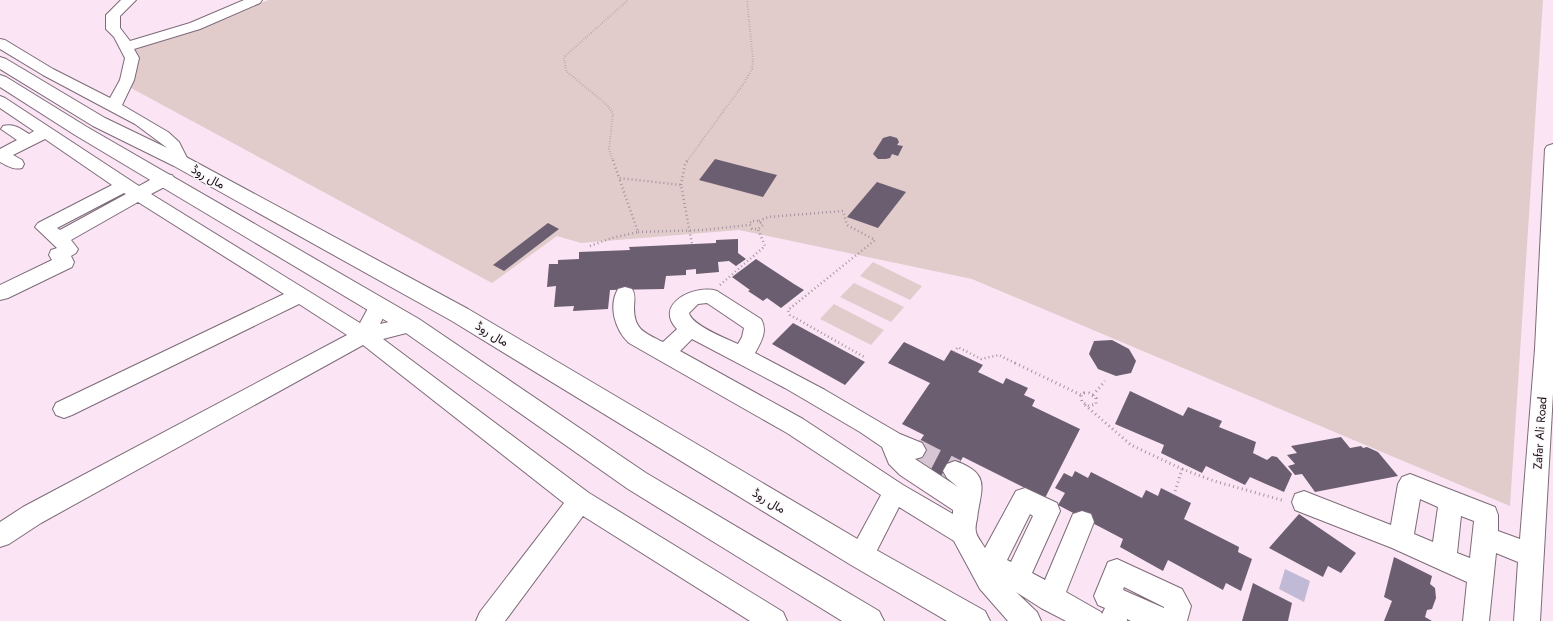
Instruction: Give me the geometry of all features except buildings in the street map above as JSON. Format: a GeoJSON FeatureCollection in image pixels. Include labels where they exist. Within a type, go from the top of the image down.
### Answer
{"type":"FeatureCollection","features":[{"type":"Feature","properties":{"kind":"main road","name":"مال روڈ"},"geometry":{"type":"LineString","coordinates":[[0,62],[98,120],[181,162],[460,315],[861,556],[975,621]]}},
{"type":"Feature","properties":{"kind":"main road","name":"مال روڈ"},"geometry":{"type":"LineString","coordinates":[[0,80],[98,120],[166,179],[411,325],[637,481],[869,621]]}},
{"type":"Feature","properties":{"kind":"street"},"geometry":{"type":"LineString","coordinates":[[0,43],[48,72],[98,120],[127,80],[132,58],[120,35],[113,29],[113,15],[129,0]]}},
{"type":"Feature","properties":{"kind":"street"},"geometry":{"type":"LineString","coordinates":[[126,48],[195,26],[255,0]]}},
{"type":"Feature","properties":{"kind":"street"},"geometry":{"type":"LineString","coordinates":[[3,107],[46,132],[131,189],[298,296],[364,335],[580,501],[774,621]]}},
{"type":"Feature","properties":{"kind":"street"},"geometry":{"type":"LineString","coordinates":[[9,129],[29,141]]}},
{"type":"Feature","properties":{"kind":"street"},"geometry":{"type":"LineString","coordinates":[[16,164],[0,155],[46,132]]}},
{"type":"Feature","properties":{"kind":"street","name":"Zafar Ali Road"},"geometry":{"type":"LineString","coordinates":[[1527,621],[1531,555],[1549,350],[1553,149]]}},
{"type":"Feature","properties":{"kind":"street"},"geometry":{"type":"LineString","coordinates":[[1,293],[65,262],[58,255],[69,249],[44,227],[131,189],[166,179]]}},
{"type":"Feature","properties":{"kind":"street"},"geometry":{"type":"LineString","coordinates":[[625,294],[623,315],[626,328],[637,338],[794,426],[895,492],[1016,579],[1092,621]]}},
{"type":"Feature","properties":{"kind":"street"},"geometry":{"type":"LineString","coordinates":[[64,410],[298,296]]}},
{"type":"Feature","properties":{"kind":"street"},"geometry":{"type":"LineString","coordinates":[[742,356],[753,338],[755,331],[754,324],[710,296],[693,298],[679,311],[680,319],[690,329],[742,356],[779,374],[836,405],[892,441],[914,450]]}},
{"type":"Feature","properties":{"kind":"street"},"geometry":{"type":"LineString","coordinates":[[364,335],[379,306]]}},
{"type":"Feature","properties":{"kind":"street"},"geometry":{"type":"LineString","coordinates":[[0,536],[32,515],[364,335],[411,325]]}},
{"type":"Feature","properties":{"kind":"street"},"geometry":{"type":"LineString","coordinates":[[665,353],[690,329]]}},
{"type":"Feature","properties":{"kind":"street"},"geometry":{"type":"LineString","coordinates":[[892,441],[897,457],[908,468],[966,505]]}},
{"type":"Feature","properties":{"kind":"street"},"geometry":{"type":"LineString","coordinates":[[955,471],[967,478],[971,486],[970,496],[966,505],[976,551],[989,580],[1009,604],[1028,621]]}},
{"type":"Feature","properties":{"kind":"street"},"geometry":{"type":"LineString","coordinates":[[1401,540],[1410,484],[1486,515],[1486,538],[1480,575],[1476,621]]}},
{"type":"Feature","properties":{"kind":"street"},"geometry":{"type":"LineString","coordinates":[[861,556],[895,492]]}},
{"type":"Feature","properties":{"kind":"street"},"geometry":{"type":"LineString","coordinates":[[976,551],[1025,499],[1048,511],[1016,579]]}},
{"type":"Feature","properties":{"kind":"street"},"geometry":{"type":"LineString","coordinates":[[489,621],[580,501]]}},
{"type":"Feature","properties":{"kind":"street"},"geometry":{"type":"LineString","coordinates":[[1444,559],[1451,501]]}},
{"type":"Feature","properties":{"kind":"street"},"geometry":{"type":"LineString","coordinates":[[1304,502],[1401,540],[1480,575]]}},
{"type":"Feature","properties":{"kind":"street"},"geometry":{"type":"LineString","coordinates":[[1050,599],[1082,522]]}},
{"type":"Feature","properties":{"kind":"street"},"geometry":{"type":"LineString","coordinates":[[1486,538],[1531,555]]}},
{"type":"Feature","properties":{"kind":"street"},"geometry":{"type":"LineString","coordinates":[[1160,621],[1117,612],[1107,596],[1116,571],[1173,598],[1178,604],[1178,610],[1176,616],[1168,621]]}},
{"type":"Feature","properties":{"kind":"path"},"geometry":{"type":"LineString","coordinates":[[628,0],[564,57],[566,71],[607,105],[613,113],[609,149],[638,232]]}},
{"type":"Feature","properties":{"kind":"path"},"geometry":{"type":"LineString","coordinates":[[692,244],[680,185],[685,164],[729,106],[752,69],[753,60],[747,0]]}},
{"type":"Feature","properties":{"kind":"path"},"geometry":{"type":"LineString","coordinates":[[618,178],[680,185]]}},
{"type":"Feature","properties":{"kind":"path"},"geometry":{"type":"LineString","coordinates":[[590,246],[612,238],[638,232],[690,230],[749,225],[753,221],[759,221],[768,217],[843,211],[847,225],[875,240],[788,310],[790,315],[866,358]]}},
{"type":"Feature","properties":{"kind":"path"},"geometry":{"type":"LineString","coordinates":[[749,225],[752,229],[758,229],[763,225],[759,221]]}},
{"type":"Feature","properties":{"kind":"path"},"geometry":{"type":"LineString","coordinates":[[710,296],[725,280],[765,246],[758,229]]}},
{"type":"Feature","properties":{"kind":"path"},"geometry":{"type":"LineString","coordinates":[[954,352],[958,347],[981,359],[999,356],[1081,395],[1084,393],[1093,395],[1096,398],[1096,404],[1093,406],[1085,405]]}},
{"type":"Feature","properties":{"kind":"path"},"geometry":{"type":"LineString","coordinates":[[1093,395],[1105,381]]}},
{"type":"Feature","properties":{"kind":"path"},"geometry":{"type":"LineString","coordinates":[[1081,395],[1080,399],[1085,405],[1106,425],[1131,445],[1182,469],[1276,500],[1304,502]]}},
{"type":"Feature","properties":{"kind":"path"},"geometry":{"type":"LineString","coordinates":[[1174,495],[1182,469]]}},
{"type":"Feature","properties":{"kind":"shaded area"},"geometry":{"type":"Polygon","coordinates":[[[269,0],[1543,0],[1510,506],[972,279],[739,230],[581,243],[557,236],[492,283],[118,81],[135,50],[269,0]]]}},
{"type":"Feature","properties":{"kind":"shaded area"},"geometry":{"type":"Polygon","coordinates":[[[873,262],[922,286],[910,300],[860,276],[873,262]]]}},
{"type":"Feature","properties":{"kind":"shaded area"},"geometry":{"type":"Polygon","coordinates":[[[854,283],[904,307],[891,322],[840,297],[854,283]]]}},
{"type":"Feature","properties":{"kind":"shaded area"},"geometry":{"type":"Polygon","coordinates":[[[834,304],[884,330],[871,345],[820,319],[834,304]]]}},
{"type":"Feature","properties":{"kind":"shaded area"},"geometry":{"type":"Polygon","coordinates":[[[1285,569],[1310,581],[1304,602],[1279,589],[1285,569]]]}},
{"type":"Feature","properties":{"kind":"tunnel"},"geometry":{"type":"LineString","coordinates":[[914,450],[955,471]]}}]}
